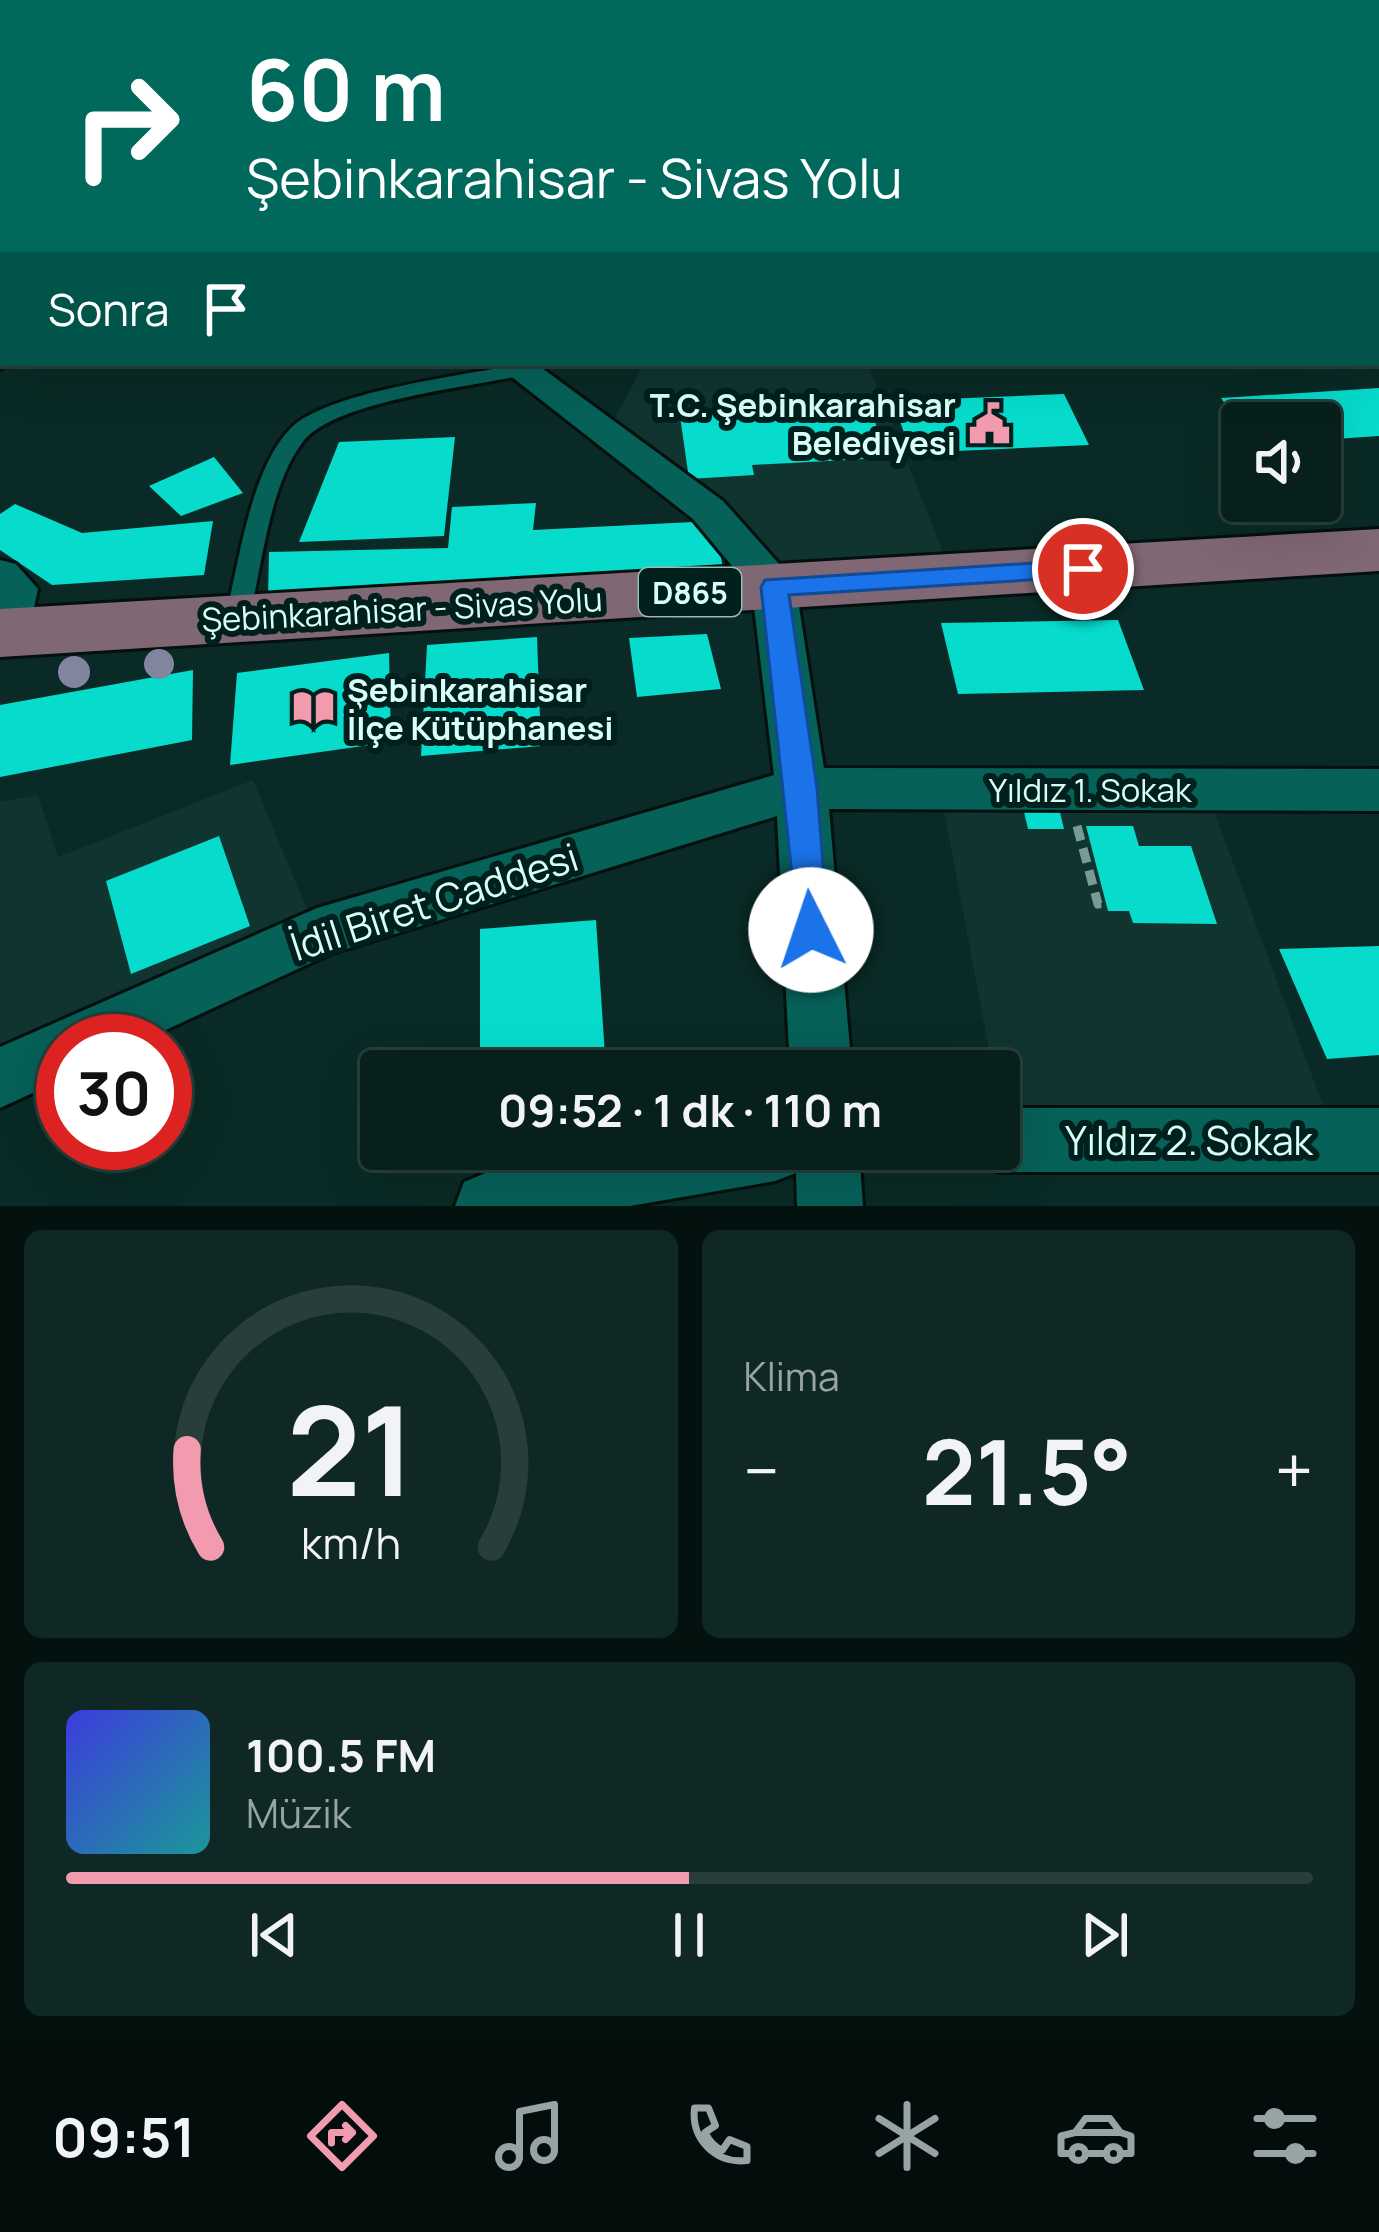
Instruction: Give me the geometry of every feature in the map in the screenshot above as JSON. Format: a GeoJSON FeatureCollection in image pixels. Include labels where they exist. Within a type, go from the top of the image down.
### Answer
{"type":"FeatureCollection","features":[{"type":"Feature","properties":{"kind":"main road","name":"Şebinkarahisar - Sivas Yolu"},"geometry":{"type":"LineString","coordinates":[[3,614],[237,619],[1379,550]]}},
{"type":"Feature","properties":{"kind":"street"},"geometry":{"type":"LineString","coordinates":[[517,367],[708,511],[774,587],[801,788],[820,1050]]}},
{"type":"Feature","properties":{"kind":"street","name":"Yıldız 1. Sokak"},"geometry":{"type":"LineString","coordinates":[[801,788],[1379,790]]}},
{"type":"Feature","properties":{"kind":"street","name":"İdil Biret Caddesi"},"geometry":{"type":"LineString","coordinates":[[137,1014],[317,933],[801,788]]}},
{"type":"Feature","properties":{"kind":"street"},"geometry":{"type":"LineString","coordinates":[[0,1078],[36,1061]]}},
{"type":"Feature","properties":{"kind":"street","name":"Yıldız 2. Sokak"},"geometry":{"type":"LineString","coordinates":[[1020,1140],[1379,1140]]}},
{"type":"Feature","properties":{"kind":"street"},"geometry":{"type":"LineString","coordinates":[[488,1206],[519,1192],[650,1170]]}},
{"type":"Feature","properties":{"kind":"street"},"geometry":{"type":"LineString","coordinates":[[827,1170],[830,1206]]}},
{"type":"Feature","properties":{"kind":"lane"},"geometry":{"type":"LineString","coordinates":[[237,619],[280,464],[299,431],[330,412],[517,367]]}},
{"type":"Feature","properties":{"kind":"path"},"geometry":{"type":"LineString","coordinates":[[1096,819],[1075,819],[1098,904],[1106,903]]}},
{"type":"Feature","properties":{"kind":"shaded area"},"geometry":{"type":"Polygon","coordinates":[[[642,366],[868,366],[953,576],[774,587],[607,434],[642,366]]]}},
{"type":"Feature","properties":{"kind":"shaded area"},"geometry":{"type":"Polygon","coordinates":[[[253,780],[317,933],[126,1014],[36,1014],[36,1057],[0,1078],[0,802],[38,795],[58,857],[253,780]]]}},
{"type":"Feature","properties":{"kind":"shaded area"},"geometry":{"type":"Polygon","coordinates":[[[1209,798],[1330,1124],[1020,1126],[1020,1050],[989,1050],[942,800],[1209,798]]]}},
{"type":"Feature","properties":{"kind":"building"},"geometry":{"type":"Polygon","coordinates":[[[1379,388],[1379,436],[1341,439],[1341,402],[1224,402],[1221,398],[1379,388]]]}},
{"type":"Feature","properties":{"kind":"building","name":"T.C. Şebinkarahisar Belediyesi"},"geometry":{"type":"Polygon","coordinates":[[[1064,394],[1089,445],[911,453],[893,401],[1064,394]]]}},
{"type":"Feature","properties":{"kind":"building"},"geometry":{"type":"Polygon","coordinates":[[[870,406],[881,440],[859,441],[865,459],[752,465],[754,475],[689,479],[680,416],[870,406]]]}},
{"type":"Feature","properties":{"kind":"building"},"geometry":{"type":"Polygon","coordinates":[[[455,437],[444,536],[299,542],[339,442],[455,437]]]}},
{"type":"Feature","properties":{"kind":"building"},"geometry":{"type":"Polygon","coordinates":[[[214,457],[243,493],[181,516],[149,486],[214,457]]]}},
{"type":"Feature","properties":{"kind":"building"},"geometry":{"type":"Polygon","coordinates":[[[536,503],[533,530],[693,522],[719,546],[724,574],[268,598],[269,552],[448,548],[452,507],[536,503]]]}},
{"type":"Feature","properties":{"kind":"building"},"geometry":{"type":"Polygon","coordinates":[[[15,504],[82,533],[213,521],[204,575],[52,585],[0,550],[0,514],[15,504]]]}},
{"type":"Feature","properties":{"kind":"building"},"geometry":{"type":"Polygon","coordinates":[[[1118,620],[1144,690],[958,694],[941,623],[1118,620]]]}},
{"type":"Feature","properties":{"kind":"building"},"geometry":{"type":"Polygon","coordinates":[[[707,634],[721,689],[637,697],[629,638],[707,634]]]}},
{"type":"Feature","properties":{"kind":"building"},"geometry":{"type":"Polygon","coordinates":[[[537,637],[541,746],[421,756],[427,645],[537,637]]]}},
{"type":"Feature","properties":{"kind":"building","name":"Şebinkarahisar İlçe Kütüphanesi"},"geometry":{"type":"Polygon","coordinates":[[[389,653],[391,742],[230,765],[237,673],[389,653]]]}},
{"type":"Feature","properties":{"kind":"building"},"geometry":{"type":"Polygon","coordinates":[[[193,670],[192,740],[0,777],[0,705],[193,670]]]}},
{"type":"Feature","properties":{"kind":"building"},"geometry":{"type":"Polygon","coordinates":[[[1021,799],[1057,800],[1064,829],[1028,829],[1021,799]]]}},
{"type":"Feature","properties":{"kind":"building"},"geometry":{"type":"Polygon","coordinates":[[[1086,826],[1133,826],[1139,846],[1191,846],[1217,924],[1133,923],[1129,911],[1108,911],[1086,826]]]}},
{"type":"Feature","properties":{"kind":"building"},"geometry":{"type":"Polygon","coordinates":[[[219,836],[250,926],[131,974],[106,881],[219,836]]]}},
{"type":"Feature","properties":{"kind":"building"},"geometry":{"type":"Polygon","coordinates":[[[596,920],[605,1050],[480,1050],[480,929],[596,920]]]}},
{"type":"Feature","properties":{"kind":"building"},"geometry":{"type":"Polygon","coordinates":[[[1379,946],[1379,1055],[1327,1059],[1279,949],[1379,946]]]}},
{"type":"Feature","properties":{"kind":"place","name":"T.C. Şebinkarahisar Belediyesi"},"geometry":{"type":"Point","coordinates":[990,423]}},
{"type":"Feature","properties":{"kind":"place","name":"Şebinkarahisar İlçe Kütüphanesi"},"geometry":{"type":"Point","coordinates":[313,708]}},
{"type":"Feature","properties":{"kind":"route"},"geometry":{"type":"LineString","coordinates":[[811,930],[801,788],[774,587],[1083,569]]}}]}
